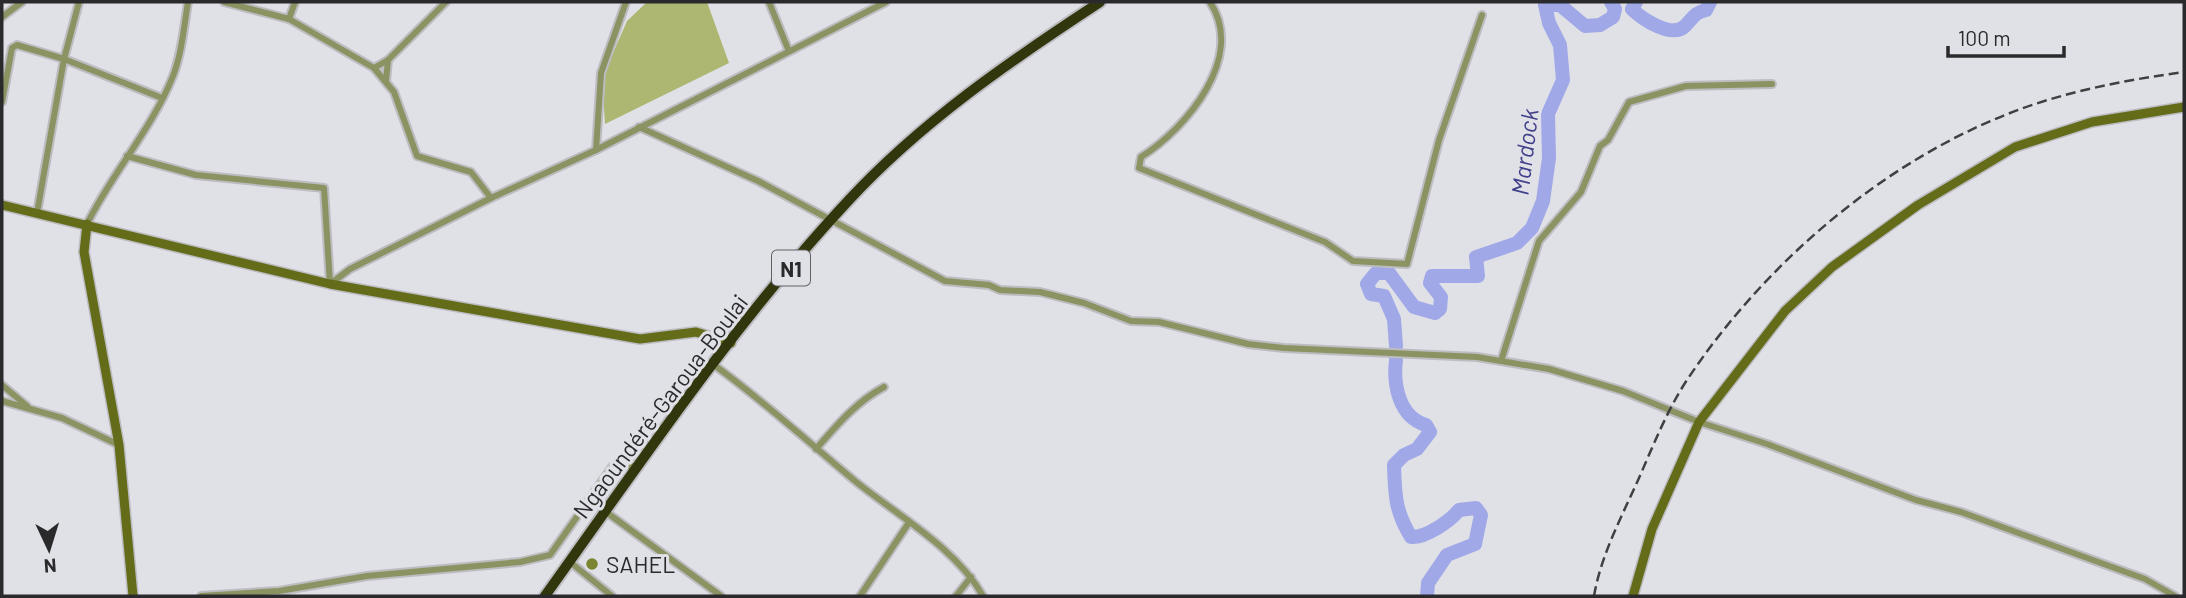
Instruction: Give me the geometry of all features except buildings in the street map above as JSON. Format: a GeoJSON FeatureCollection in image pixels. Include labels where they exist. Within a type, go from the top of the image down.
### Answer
{"type":"FeatureCollection","features":[{"type":"Feature","properties":{"kind":"highway","name":"Ngaoundéré-Garoua-Boulai"},"geometry":{"type":"LineString","coordinates":[[545,596],[714,365],[831,221],[945,111],[1100,2]]}},
{"type":"Feature","properties":{"kind":"street"},"geometry":{"type":"LineString","coordinates":[[2,17],[22,2]]}},
{"type":"Feature","properties":{"kind":"street"},"geometry":{"type":"LineString","coordinates":[[37,213],[64,60],[79,2]]}},
{"type":"Feature","properties":{"kind":"street"},"geometry":{"type":"LineString","coordinates":[[133,596],[119,445],[84,252],[87,224],[174,75],[188,2]]}},
{"type":"Feature","properties":{"kind":"street"},"geometry":{"type":"LineString","coordinates":[[224,2],[289,19],[374,68],[396,97],[417,156],[471,172],[491,198]]}},
{"type":"Feature","properties":{"kind":"street"},"geometry":{"type":"LineString","coordinates":[[289,19],[295,2]]}},
{"type":"Feature","properties":{"kind":"street"},"geometry":{"type":"LineString","coordinates":[[374,68],[388,60],[446,2]]}},
{"type":"Feature","properties":{"kind":"street"},"geometry":{"type":"LineString","coordinates":[[596,150],[601,73],[626,2]]}},
{"type":"Feature","properties":{"kind":"street"},"geometry":{"type":"LineString","coordinates":[[769,2],[788,49]]}},
{"type":"Feature","properties":{"kind":"street"},"geometry":{"type":"LineString","coordinates":[[330,284],[350,269],[559,165],[596,150],[788,49],[886,2]]}},
{"type":"Feature","properties":{"kind":"street"},"geometry":{"type":"LineString","coordinates":[[1210,2],[1220,17],[1217,64],[1201,99],[1184,122],[1141,157],[1139,167],[1325,242],[1353,261],[1407,264],[1439,140],[1482,15]]}},
{"type":"Feature","properties":{"kind":"street"},"geometry":{"type":"LineString","coordinates":[[2,102],[13,46],[64,60],[162,97]]}},
{"type":"Feature","properties":{"kind":"street"},"geometry":{"type":"LineString","coordinates":[[386,81],[388,60]]}},
{"type":"Feature","properties":{"kind":"street"},"geometry":{"type":"LineString","coordinates":[[1501,361],[1539,242],[1581,192],[1600,146],[1608,140],[1629,102],[1686,86],[1772,84]]}},
{"type":"Feature","properties":{"kind":"street"},"geometry":{"type":"LineString","coordinates":[[1633,596],[1652,529],[1699,422],[1785,311],[1814,283],[1880,230],[1955,180],[2038,137],[2121,115],[2184,107]]}},
{"type":"Feature","properties":{"kind":"street"},"geometry":{"type":"LineString","coordinates":[[639,127],[758,181],[945,281],[989,285],[1000,290],[1040,292],[1084,303],[1131,321],[1159,323],[1248,344],[1477,357],[1549,369],[1623,391],[1699,422],[1767,444],[1916,500],[1961,512],[2145,579],[2175,596]]}},
{"type":"Feature","properties":{"kind":"street"},"geometry":{"type":"LineString","coordinates":[[127,156],[196,174],[324,188],[330,284]]}},
{"type":"Feature","properties":{"kind":"street"},"geometry":{"type":"LineString","coordinates":[[2,205],[330,284],[640,339],[696,332],[731,343]]}},
{"type":"Feature","properties":{"kind":"street"},"geometry":{"type":"LineString","coordinates":[[714,365],[762,399],[816,449],[971,578],[983,596]]}},
{"type":"Feature","properties":{"kind":"street"},"geometry":{"type":"LineString","coordinates":[[2,385],[29,409]]}},
{"type":"Feature","properties":{"kind":"street"},"geometry":{"type":"LineString","coordinates":[[816,449],[851,410],[884,387]]}},
{"type":"Feature","properties":{"kind":"street"},"geometry":{"type":"LineString","coordinates":[[2,401],[62,418],[119,445]]}},
{"type":"Feature","properties":{"kind":"street"},"geometry":{"type":"LineString","coordinates":[[201,596],[279,591],[367,576],[520,562],[550,555],[612,467],[624,464],[641,466]]}},
{"type":"Feature","properties":{"kind":"street"},"geometry":{"type":"LineString","coordinates":[[606,512],[721,596]]}},
{"type":"Feature","properties":{"kind":"street"},"geometry":{"type":"LineString","coordinates":[[860,596],[908,524]]}},
{"type":"Feature","properties":{"kind":"street"},"geometry":{"type":"LineString","coordinates":[[570,562],[612,596]]}},
{"type":"Feature","properties":{"kind":"street"},"geometry":{"type":"LineString","coordinates":[[956,596],[971,578]]}},
{"type":"Feature","properties":{"kind":"green space"},"geometry":{"type":"Polygon","coordinates":[[[647,2],[707,2],[729,63],[605,124],[602,78],[627,21],[647,2]]]}},
{"type":"Feature","properties":{"kind":"waterway","name":"Mardock"},"geometry":{"type":"LineString","coordinates":[[1396,346],[1394,319],[1384,296],[1371,294],[1367,284],[1376,273],[1389,273],[1414,307],[1435,313],[1440,309],[1441,297],[1430,283],[1432,276],[1478,276],[1476,257],[1517,243],[1532,228],[1543,201],[1549,158],[1548,114],[1563,80],[1560,45],[1549,23],[1545,5],[1560,5],[1585,26],[1600,25],[1613,17],[1615,9],[1611,2]]}},
{"type":"Feature","properties":{"kind":"waterway","name":"Mardock"},"geometry":{"type":"LineString","coordinates":[[1636,2],[1632,9],[1637,13],[1657,26],[1673,30],[1685,26],[1696,14],[1706,10],[1710,2]]}},
{"type":"Feature","properties":{"kind":"waterway","name":"Mardock"},"geometry":{"type":"LineString","coordinates":[[1396,360],[1397,389],[1404,408],[1417,421],[1426,425],[1430,432],[1417,449],[1404,455],[1394,465],[1397,502],[1406,528],[1411,537],[1417,537],[1437,528],[1459,510],[1476,508],[1481,515],[1475,544],[1447,555],[1428,583],[1427,596]]}},
{"type":"Feature","properties":{"kind":"railway"},"geometry":{"type":"LineString","coordinates":[[1594,596],[1613,536],[1678,394],[1754,294],[1794,253],[1838,215],[1884,181],[1932,150],[1983,124],[2072,93],[2184,72]]}},
{"type":"Feature","properties":{"kind":"place","name":"SAHEL"},"geometry":{"type":"Point","coordinates":[592,564]}}]}
